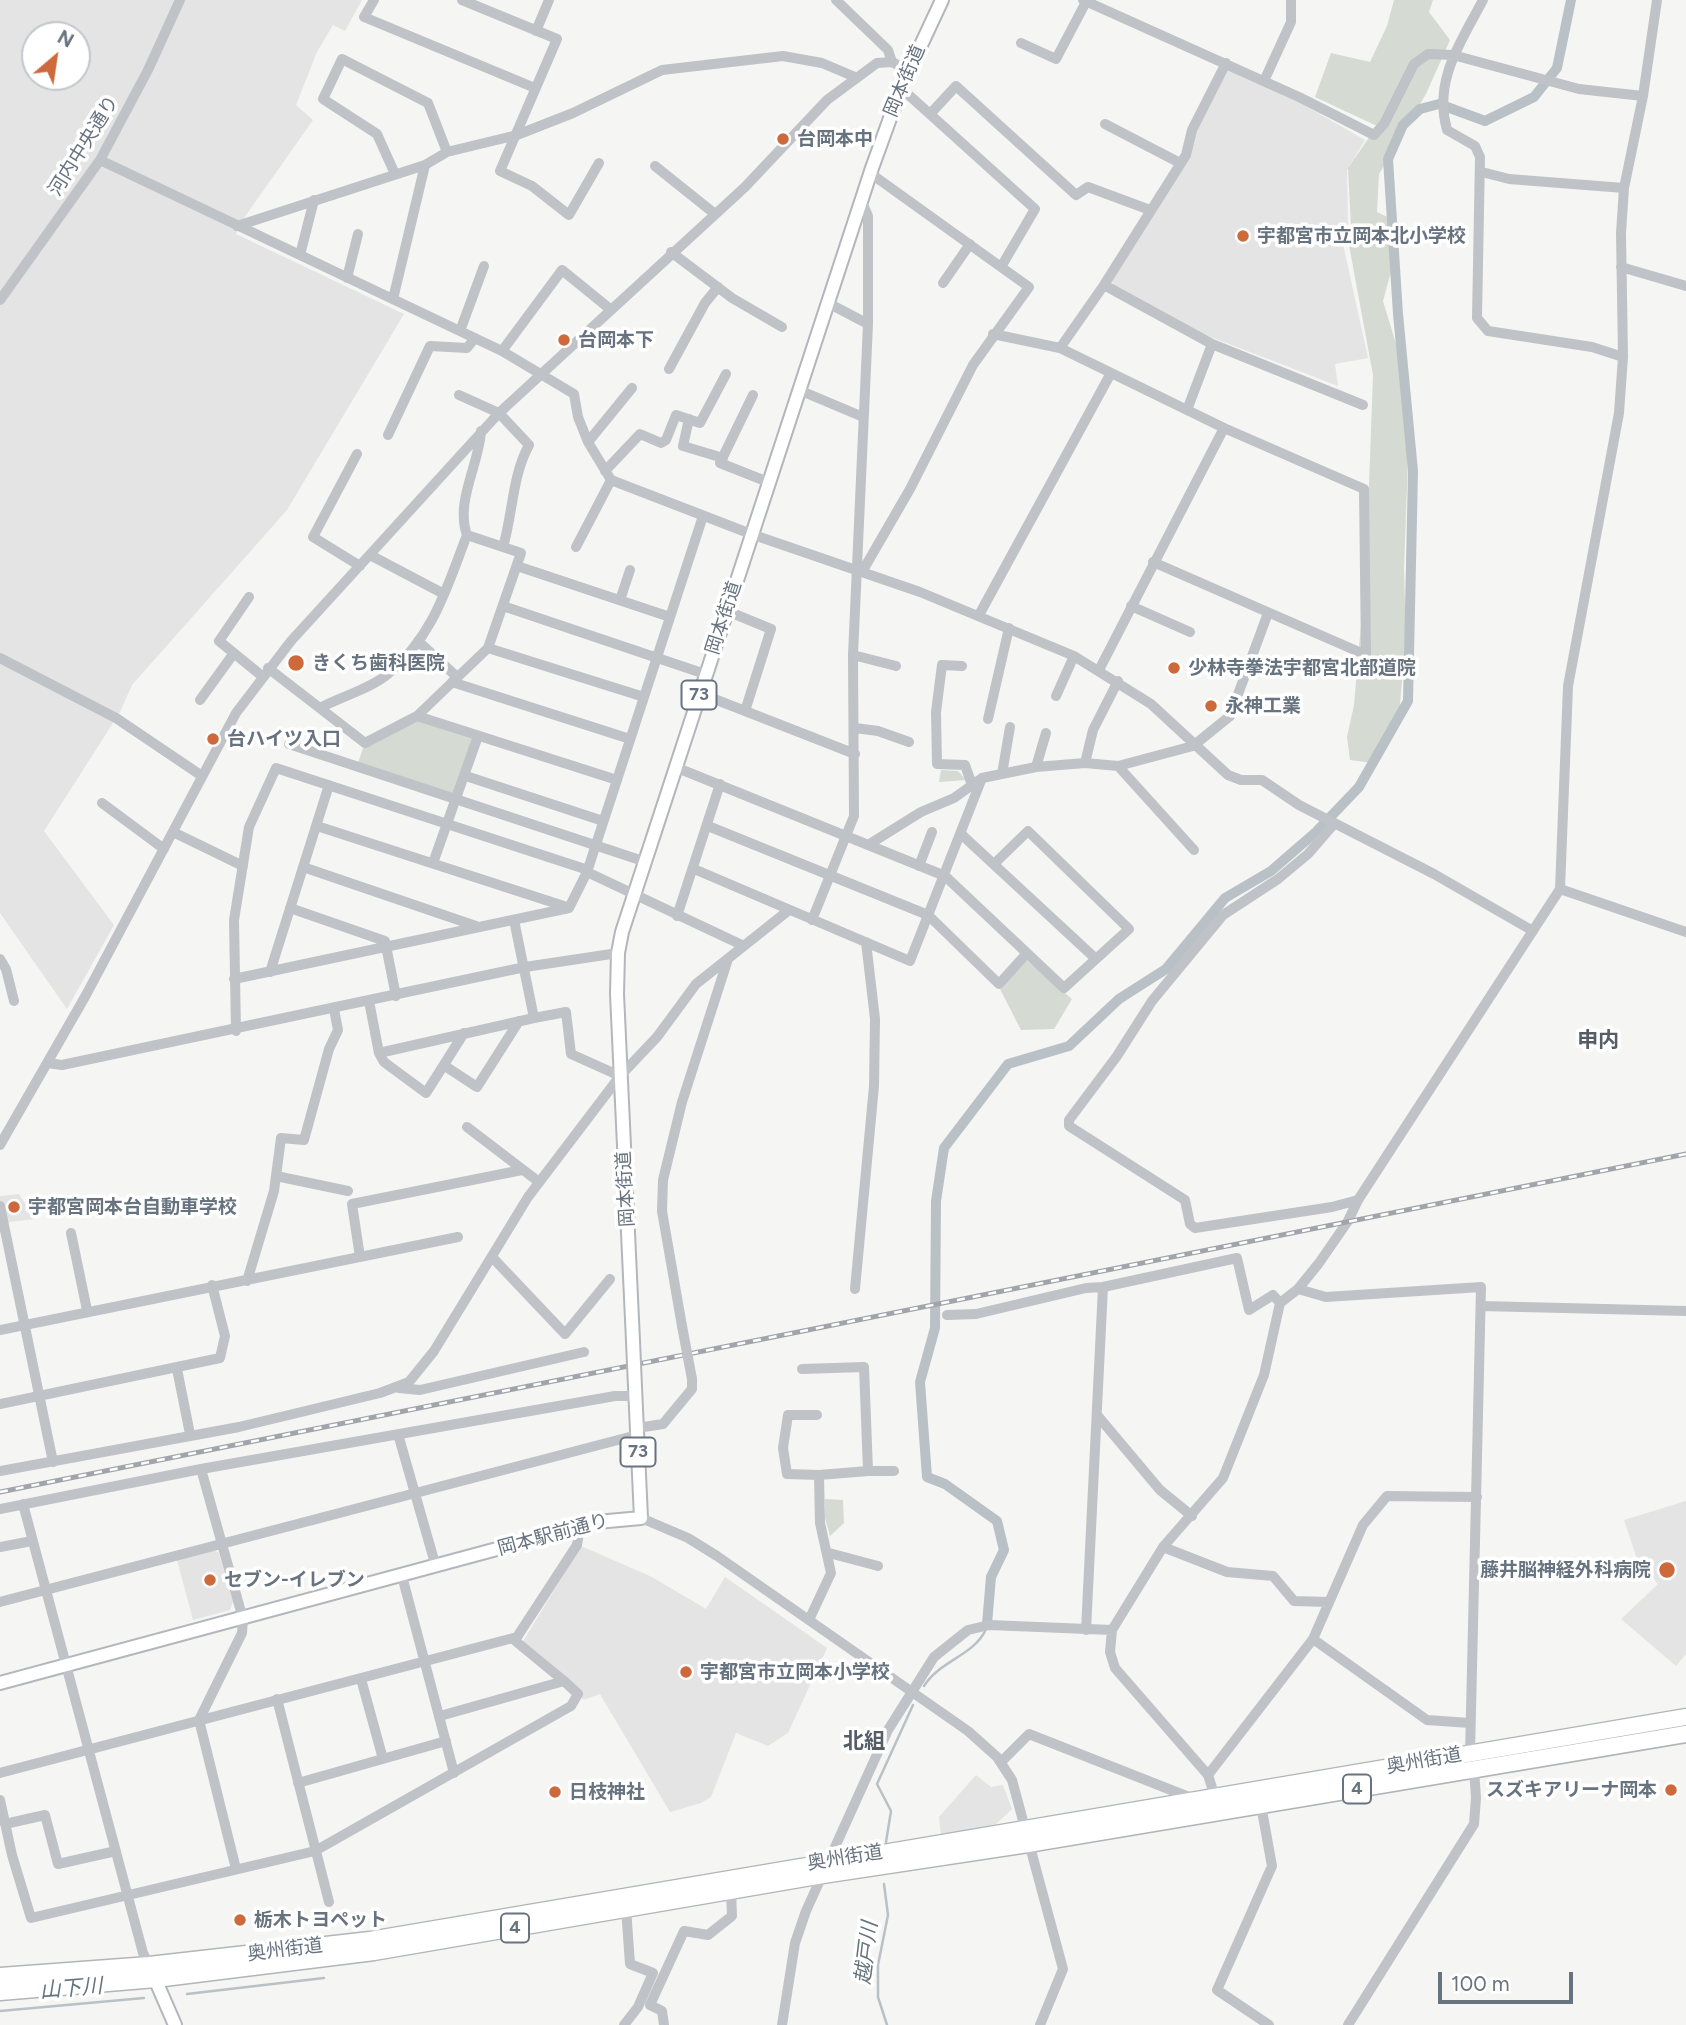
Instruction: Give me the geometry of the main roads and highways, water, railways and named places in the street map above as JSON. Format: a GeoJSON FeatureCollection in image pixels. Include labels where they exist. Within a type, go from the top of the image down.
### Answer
{"type":"FeatureCollection","features":[{"type":"Feature","properties":{"kind":"highway","name":"奥州街道"},"geometry":{"type":"LineString","coordinates":[[0,1992],[370,1940],[827,1867],[1261,1805],[1686,1717]]}},
{"type":"Feature","properties":{"kind":"highway","name":"奥州街道"},"geometry":{"type":"LineString","coordinates":[[1026,1838],[1215,1797],[1686,1734]]}},
{"type":"Feature","properties":{"kind":"highway","name":"奥州街道"},"geometry":{"type":"LineString","coordinates":[[0,1976],[153,1972],[374,1952],[731,1890],[827,1867]]}},
{"type":"Feature","properties":{"kind":"main road","name":"岡本街道"},"geometry":{"type":"LineString","coordinates":[[640,1518],[620,1076],[618,953],[643,861],[870,173],[901,88],[942,0]]}},
{"type":"Feature","properties":{"kind":"main road","name":"岡本駅前通り"},"geometry":{"type":"LineString","coordinates":[[0,1684],[580,1526],[616,1518],[640,1518]]}},
{"type":"Feature","properties":{"kind":"main road"},"geometry":{"type":"LineString","coordinates":[[153,1972],[175,2025]]}},
{"type":"Feature","properties":{"kind":"waterway"},"geometry":{"type":"LineString","coordinates":[[987,1624],[991,1577],[1004,1550],[997,1521],[945,1484],[927,1477],[920,1382],[935,1328],[936,1201],[944,1148],[1008,1064],[1069,1046],[1119,999],[1166,969],[1225,898],[1271,871],[1316,832],[1359,787],[1408,701],[1413,471],[1398,314],[1388,159],[1403,125],[1420,109],[1439,104],[1485,121],[1534,97],[1557,68],[1571,0]]}},
{"type":"Feature","properties":{"kind":"waterway"},"geometry":{"type":"LineString","coordinates":[[924,1686],[938,1670],[974,1645],[986,1629]]}},
{"type":"Feature","properties":{"kind":"waterway","name":"越戸川"},"geometry":{"type":"LineString","coordinates":[[886,1842],[891,1811],[877,1784],[913,1705]]}},
{"type":"Feature","properties":{"kind":"waterway","name":"越戸川"},"geometry":{"type":"LineString","coordinates":[[884,1884],[888,1915],[878,1965],[878,1997],[887,2025]]}},
{"type":"Feature","properties":{"kind":"waterway","name":"山下川"},"geometry":{"type":"LineString","coordinates":[[187,1994],[324,1978]]}},
{"type":"Feature","properties":{"kind":"waterway","name":"山下川"},"geometry":{"type":"LineString","coordinates":[[0,2011],[144,1998]]}},
{"type":"Feature","properties":{"kind":"railway"},"geometry":{"type":"LineString","coordinates":[[0,1492],[1686,1154]]}},
{"type":"Feature","properties":{"kind":"place","name":"台岡本中"},"geometry":{"type":"Point","coordinates":[783,139]}},
{"type":"Feature","properties":{"kind":"place","name":"宇都宮市立岡本北小学校"},"geometry":{"type":"Point","coordinates":[1243,236]}},
{"type":"Feature","properties":{"kind":"place","name":"台岡本下"},"geometry":{"type":"Point","coordinates":[564,340]}},
{"type":"Feature","properties":{"kind":"place","name":"きくち歯科医院"},"geometry":{"type":"Point","coordinates":[296,663]}},
{"type":"Feature","properties":{"kind":"place","name":"少林寺拳法宇都宮北部道院"},"geometry":{"type":"Point","coordinates":[1174,668]}},
{"type":"Feature","properties":{"kind":"place","name":"永神工業"},"geometry":{"type":"Point","coordinates":[1211,706]}},
{"type":"Feature","properties":{"kind":"place","name":"台ハイツ入口"},"geometry":{"type":"Point","coordinates":[213,739]}},
{"type":"Feature","properties":{"kind":"place","name":"宇都宮岡本台自動車学校"},"geometry":{"type":"Point","coordinates":[14,1207]}},
{"type":"Feature","properties":{"kind":"place","name":"藤井脳神経外科病院"},"geometry":{"type":"Point","coordinates":[1667,1570]}},
{"type":"Feature","properties":{"kind":"place","name":"セブン-イレブン"},"geometry":{"type":"Point","coordinates":[210,1580]}},
{"type":"Feature","properties":{"kind":"place","name":"宇都宮市立岡本小学校"},"geometry":{"type":"Point","coordinates":[686,1672]}},
{"type":"Feature","properties":{"kind":"place","name":"スズキアリーナ岡本"},"geometry":{"type":"Point","coordinates":[1671,1790]}},
{"type":"Feature","properties":{"kind":"place","name":"日枝神社"},"geometry":{"type":"Point","coordinates":[555,1792]}},
{"type":"Feature","properties":{"kind":"place","name":"栃木トヨペット"},"geometry":{"type":"Point","coordinates":[240,1920]}},
{"type":"Feature","properties":{"kind":"district","name":"申内"},"geometry":{"type":"Point","coordinates":[1598,1041]}},
{"type":"Feature","properties":{"kind":"district","name":"北組"},"geometry":{"type":"Point","coordinates":[864,1742]}}]}
